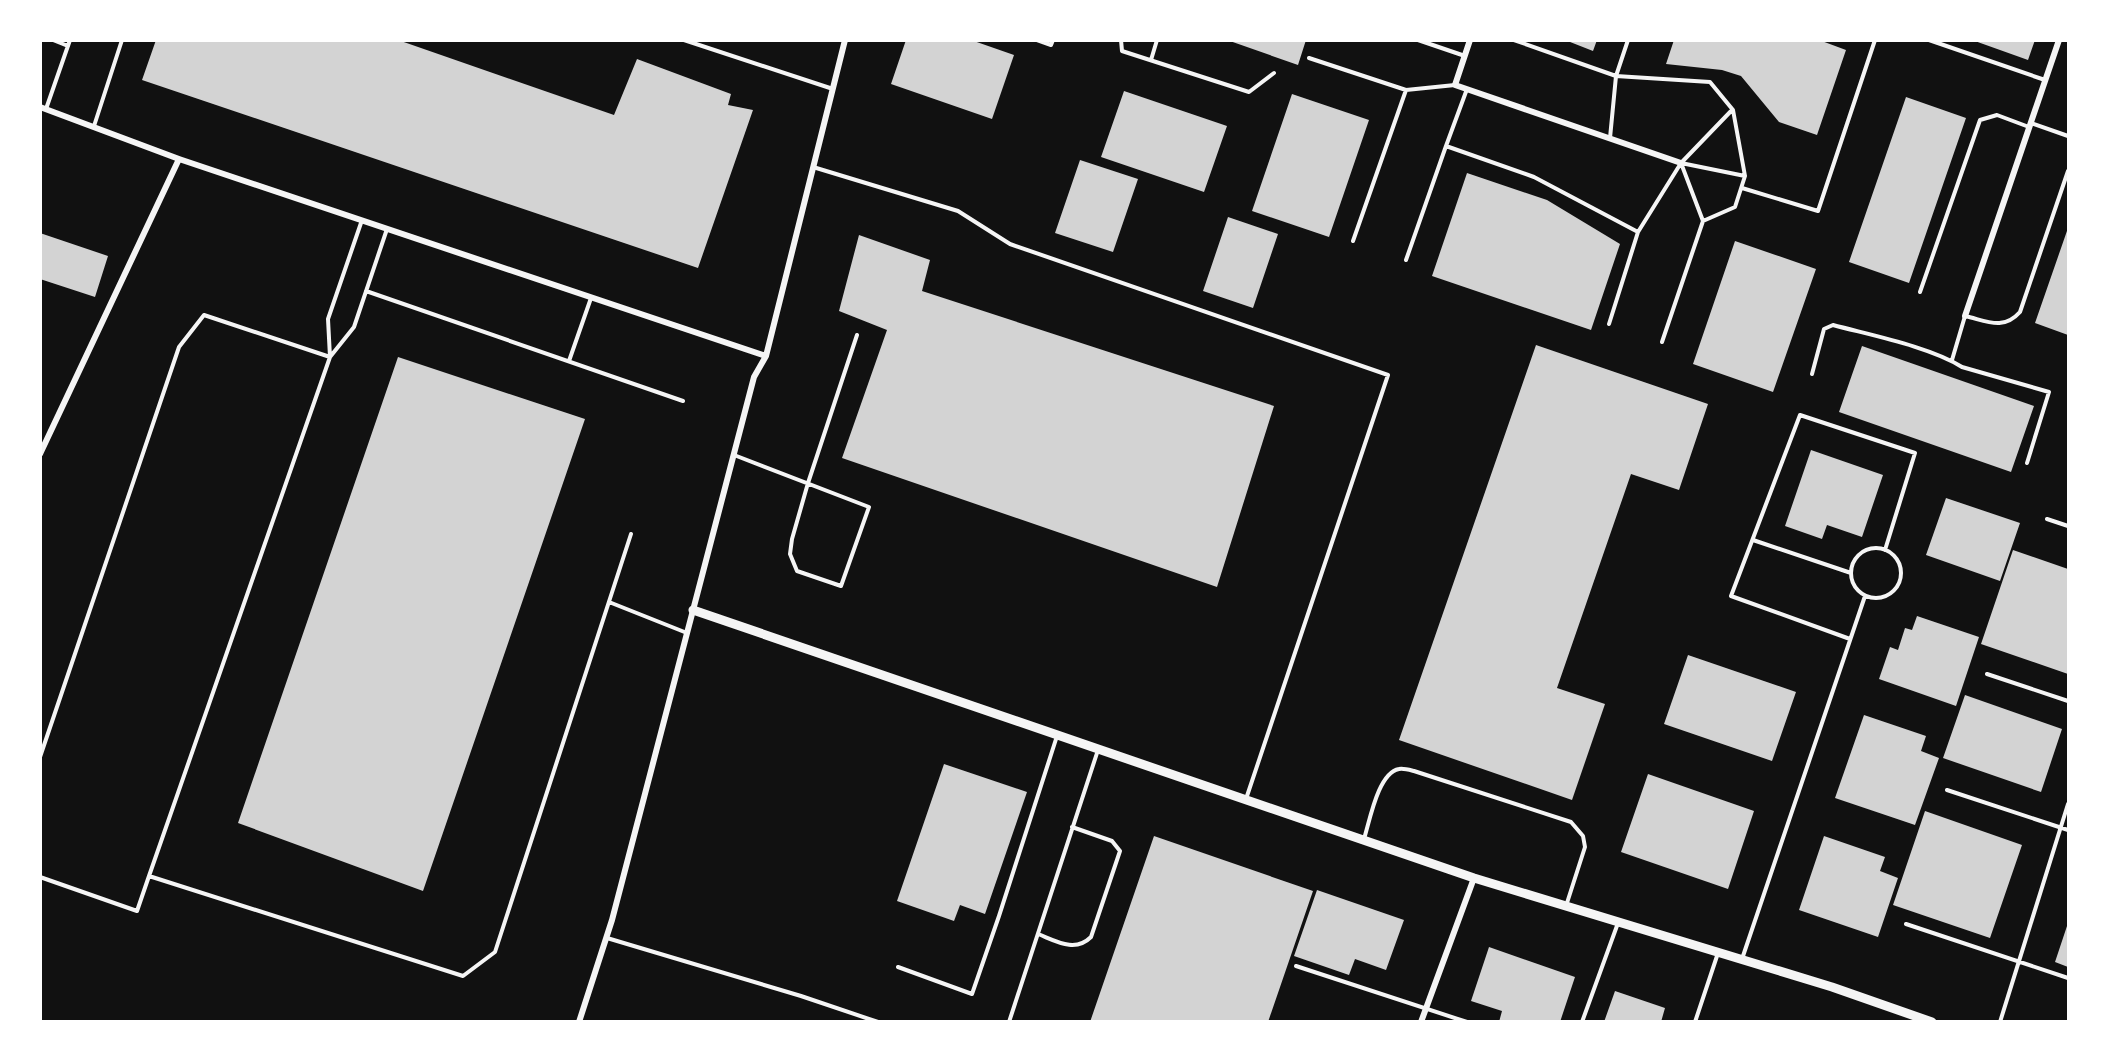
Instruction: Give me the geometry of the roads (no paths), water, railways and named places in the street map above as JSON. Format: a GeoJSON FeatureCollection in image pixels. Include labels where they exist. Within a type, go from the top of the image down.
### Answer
{"type":"FeatureCollection","features":[{"type":"Feature","properties":{"kind":"street"},"geometry":{"type":"LineString","coordinates":[[579,1022],[606,938],[754,377],[766,356],[845,40]]}},
{"type":"Feature","properties":{"kind":"street"},"geometry":{"type":"LineString","coordinates":[[1470,40],[1455,85],[1681,162]]}},
{"type":"Feature","properties":{"kind":"street"},"geometry":{"type":"LineString","coordinates":[[1965,316],[2059,40]]}},
{"type":"Feature","properties":{"kind":"street"},"geometry":{"type":"LineString","coordinates":[[43,108],[179,159],[766,356]]}},
{"type":"Feature","properties":{"kind":"street"},"geometry":{"type":"LineString","coordinates":[[40,454],[179,159]]}},
{"type":"Feature","properties":{"kind":"street"},"geometry":{"type":"LineString","coordinates":[[693,610],[1474,878],[1832,987],[1932,1022]]}},
{"type":"Feature","properties":{"kind":"street"},"geometry":{"type":"LineString","coordinates":[[1421,1022],[1474,878]]}},
{"type":"Feature","properties":{"kind":"lane"},"geometry":{"type":"LineString","coordinates":[[52,40],[68,46]]}},
{"type":"Feature","properties":{"kind":"lane"},"geometry":{"type":"LineString","coordinates":[[43,108],[70,40]]}},
{"type":"Feature","properties":{"kind":"lane"},"geometry":{"type":"LineString","coordinates":[[93,127],[123,40]]}},
{"type":"Feature","properties":{"kind":"lane"},"geometry":{"type":"LineString","coordinates":[[684,40],[833,89]]}},
{"type":"Feature","properties":{"kind":"lane"},"geometry":{"type":"LineString","coordinates":[[1037,40],[1051,45],[1053,40]]}},
{"type":"Feature","properties":{"kind":"lane"},"geometry":{"type":"LineString","coordinates":[[1121,40],[1122,51],[1249,92],[1274,73]]}},
{"type":"Feature","properties":{"kind":"lane"},"geometry":{"type":"LineString","coordinates":[[1150,60],[1157,40]]}},
{"type":"Feature","properties":{"kind":"lane"},"geometry":{"type":"LineString","coordinates":[[1418,40],[1464,56]]}},
{"type":"Feature","properties":{"kind":"lane"},"geometry":{"type":"LineString","coordinates":[[1514,40],[1616,76],[1710,82],[1733,110],[1745,176],[1735,207],[1702,221]]}},
{"type":"Feature","properties":{"kind":"lane"},"geometry":{"type":"LineString","coordinates":[[1610,138],[1616,76],[1628,40]]}},
{"type":"Feature","properties":{"kind":"lane"},"geometry":{"type":"LineString","coordinates":[[1742,188],[1818,211],[1875,40]]}},
{"type":"Feature","properties":{"kind":"lane"},"geometry":{"type":"LineString","coordinates":[[1929,40],[2046,80]]}},
{"type":"Feature","properties":{"kind":"lane"},"geometry":{"type":"LineString","coordinates":[[1309,58],[1406,90],[1455,85]]}},
{"type":"Feature","properties":{"kind":"lane"},"geometry":{"type":"LineString","coordinates":[[1406,260],[1467,89]]}},
{"type":"Feature","properties":{"kind":"lane"},"geometry":{"type":"LineString","coordinates":[[1353,241],[1406,90]]}},
{"type":"Feature","properties":{"kind":"lane"},"geometry":{"type":"LineString","coordinates":[[1610,324],[1638,232],[1681,162],[1733,110]]}},
{"type":"Feature","properties":{"kind":"lane"},"geometry":{"type":"LineString","coordinates":[[1920,292],[1980,120],[1997,114],[2068,136]]}},
{"type":"Feature","properties":{"kind":"lane"},"geometry":{"type":"LineString","coordinates":[[1446,146],[1534,177],[1638,232]]}},
{"type":"Feature","properties":{"kind":"lane"},"geometry":{"type":"LineString","coordinates":[[1681,162],[1745,176]]}},
{"type":"Feature","properties":{"kind":"lane"},"geometry":{"type":"LineString","coordinates":[[1662,342],[1702,221],[1681,162]]}},
{"type":"Feature","properties":{"kind":"lane"},"geometry":{"type":"LineString","coordinates":[[813,167],[958,211],[1010,244],[1388,375],[1245,800]]}},
{"type":"Feature","properties":{"kind":"lane"},"geometry":{"type":"LineString","coordinates":[[1952,360],[1965,316],[2000,324],[2011,322],[2020,312],[2068,171]]}},
{"type":"Feature","properties":{"kind":"lane"},"geometry":{"type":"LineString","coordinates":[[330,357],[328,319],[362,220]]}},
{"type":"Feature","properties":{"kind":"lane"},"geometry":{"type":"LineString","coordinates":[[40,877],[136,911],[330,357],[354,327],[387,229]]}},
{"type":"Feature","properties":{"kind":"lane"},"geometry":{"type":"LineString","coordinates":[[366,291],[683,401]]}},
{"type":"Feature","properties":{"kind":"lane"},"geometry":{"type":"LineString","coordinates":[[569,361],[591,298]]}},
{"type":"Feature","properties":{"kind":"lane"},"geometry":{"type":"LineString","coordinates":[[40,756],[179,347],[204,315],[330,357]]}},
{"type":"Feature","properties":{"kind":"lane"},"geometry":{"type":"LineString","coordinates":[[1812,374],[1824,329],[1833,326],[1904,344],[1952,360],[1962,367],[2049,392],[2027,463]]}},
{"type":"Feature","properties":{"kind":"lane"},"geometry":{"type":"LineString","coordinates":[[734,455],[808,483],[869,507],[841,586],[798,571],[790,554],[808,483],[857,335]]}},
{"type":"Feature","properties":{"kind":"lane"},"geometry":{"type":"LineString","coordinates":[[1851,639],[1731,597],[1800,415],[1915,453],[1885,550]]}},
{"type":"Feature","properties":{"kind":"lane"},"geometry":{"type":"LineString","coordinates":[[2047,519],[2068,526]]}},
{"type":"Feature","properties":{"kind":"lane"},"geometry":{"type":"LineString","coordinates":[[149,876],[463,976],[495,952],[631,534]]}},
{"type":"Feature","properties":{"kind":"lane"},"geometry":{"type":"LineString","coordinates":[[1753,540],[1851,573]]}},
{"type":"Feature","properties":{"kind":"lane"},"geometry":{"type":"LineString","coordinates":[[1869,549],[1885,550],[1898,561],[1901,577],[1898,585],[1885,597],[1877,598],[1865,596],[1855,588],[1851,573],[1852,565],[1862,552],[1869,549]]}},
{"type":"Feature","properties":{"kind":"lane"},"geometry":{"type":"LineString","coordinates":[[1742,960],[1865,596]]}},
{"type":"Feature","properties":{"kind":"lane"},"geometry":{"type":"LineString","coordinates":[[609,603],[687,633]]}},
{"type":"Feature","properties":{"kind":"lane"},"geometry":{"type":"LineString","coordinates":[[1987,674],[2068,700]]}},
{"type":"Feature","properties":{"kind":"lane"},"geometry":{"type":"LineString","coordinates":[[898,967],[972,994],[1057,735]]}},
{"type":"Feature","properties":{"kind":"lane"},"geometry":{"type":"LineString","coordinates":[[1009,1022],[1098,749]]}},
{"type":"Feature","properties":{"kind":"lane"},"geometry":{"type":"LineString","coordinates":[[1364,840],[1382,782],[1390,773],[1400,769],[1414,771],[1571,822],[1582,836],[1585,847],[1566,906]]}},
{"type":"Feature","properties":{"kind":"lane"},"geometry":{"type":"LineString","coordinates":[[1947,790],[2068,830]]}},
{"type":"Feature","properties":{"kind":"lane"},"geometry":{"type":"LineString","coordinates":[[2000,1022],[2068,804]]}},
{"type":"Feature","properties":{"kind":"lane"},"geometry":{"type":"LineString","coordinates":[[1038,934],[1074,946],[1085,943],[1091,937],[1120,851],[1112,841],[1072,827]]}},
{"type":"Feature","properties":{"kind":"lane"},"geometry":{"type":"LineString","coordinates":[[1582,1022],[1618,922]]}},
{"type":"Feature","properties":{"kind":"lane"},"geometry":{"type":"LineString","coordinates":[[1906,924],[2068,978]]}},
{"type":"Feature","properties":{"kind":"lane"},"geometry":{"type":"LineString","coordinates":[[606,938],[801,996],[878,1022]]}},
{"type":"Feature","properties":{"kind":"lane"},"geometry":{"type":"LineString","coordinates":[[1695,1022],[1718,952]]}},
{"type":"Feature","properties":{"kind":"lane"},"geometry":{"type":"LineString","coordinates":[[1296,966],[1467,1022]]}}]}
